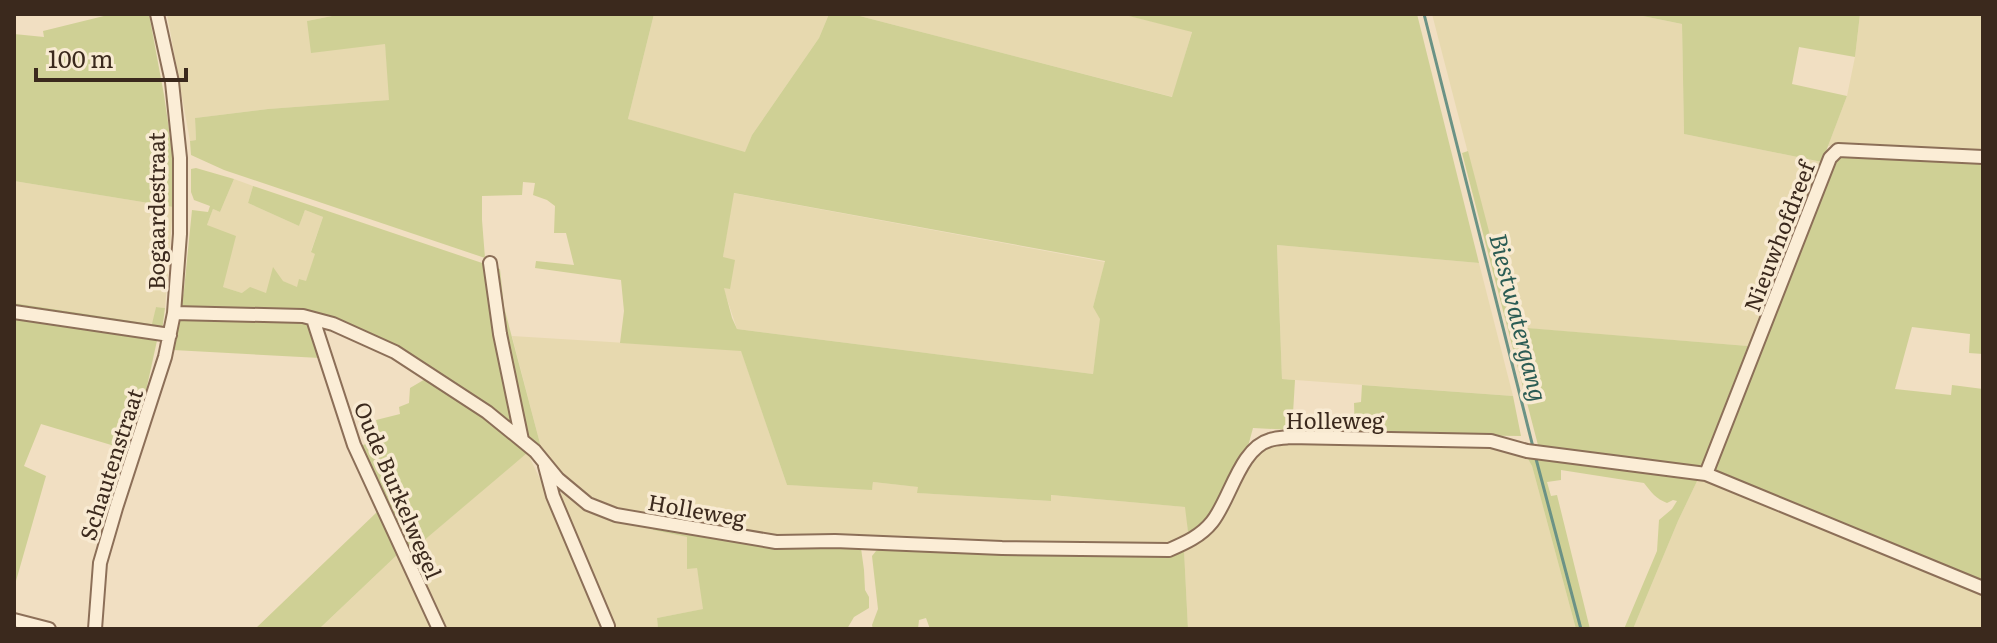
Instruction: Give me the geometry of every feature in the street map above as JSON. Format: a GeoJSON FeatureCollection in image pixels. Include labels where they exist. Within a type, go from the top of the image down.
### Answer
{"type":"FeatureCollection","features":[{"type":"Feature","properties":{"kind":"street","name":"Bogaardestraat"},"geometry":{"type":"LineString","coordinates":[[157,14],[172,82],[180,158],[180,234],[174,313]]}},
{"type":"Feature","properties":{"kind":"street","name":"Nieuwhofdreef"},"geometry":{"type":"LineString","coordinates":[[1706,474],[1830,158],[1838,150],[1983,157]]}},
{"type":"Feature","properties":{"kind":"street"},"geometry":{"type":"LineString","coordinates":[[490,263],[500,334],[522,440]]}},
{"type":"Feature","properties":{"kind":"street"},"geometry":{"type":"LineString","coordinates":[[14,312],[170,335]]}},
{"type":"Feature","properties":{"kind":"street","name":"Holleweg"},"geometry":{"type":"LineString","coordinates":[[174,313],[303,316],[333,324],[395,352],[487,412],[535,451],[558,479],[588,504],[616,515],[776,542],[1169,550],[1191,540],[1212,522],[1240,470],[1252,453],[1269,440],[1289,437],[1491,441],[1532,452],[1706,474],[1983,588]]}},
{"type":"Feature","properties":{"kind":"street","name":"Schautenstraat"},"geometry":{"type":"LineString","coordinates":[[95,629],[100,563],[165,357],[174,313]]}},
{"type":"Feature","properties":{"kind":"street","name":"Oude Burkelwegel"},"geometry":{"type":"LineString","coordinates":[[313,319],[354,445],[439,629]]}},
{"type":"Feature","properties":{"kind":"street","name":"Holleweg"},"geometry":{"type":"LineString","coordinates":[[544,462],[553,496],[608,626]]}},
{"type":"Feature","properties":{"kind":"street"},"geometry":{"type":"LineString","coordinates":[[14,620],[49,629]]}},
{"type":"Feature","properties":{"kind":"shaded area"},"geometry":{"type":"Polygon","coordinates":[[[167,14],[342,14],[307,21],[385,43],[390,100],[195,118],[196,140],[190,141],[167,14]]]}},
{"type":"Feature","properties":{"kind":"shaded area"},"geometry":{"type":"Polygon","coordinates":[[[654,14],[829,14],[819,38],[752,135],[745,153],[628,119],[654,14]]]}},
{"type":"Feature","properties":{"kind":"shaded area"},"geometry":{"type":"Polygon","coordinates":[[[852,14],[1121,14],[1192,31],[1173,97],[852,14]]]}},
{"type":"Feature","properties":{"kind":"shaded area"},"geometry":{"type":"Polygon","coordinates":[[[1432,14],[1633,14],[1682,24],[1684,134],[1822,162],[1748,346],[1513,327],[1432,14]]]}},
{"type":"Feature","properties":{"kind":"shaded area"},"geometry":{"type":"Polygon","coordinates":[[[1860,14],[1983,14],[1983,153],[1828,146],[1847,96],[1860,14]]]}},
{"type":"Feature","properties":{"kind":"shaded area"},"geometry":{"type":"Polygon","coordinates":[[[234,179],[253,186],[248,203],[299,226],[305,210],[323,217],[311,251],[316,253],[306,282],[297,288],[283,281],[266,293],[242,293],[223,287],[207,225],[213,209],[220,212],[234,179]]]}},
{"type":"Feature","properties":{"kind":"shaded area"},"geometry":{"type":"Polygon","coordinates":[[[14,181],[173,207],[165,308],[156,307],[153,324],[14,303],[14,181]]]}},
{"type":"Feature","properties":{"kind":"shaded area"},"geometry":{"type":"Polygon","coordinates":[[[733,193],[1105,262],[1093,307],[1101,319],[1093,374],[737,329],[723,287],[729,288],[723,257],[733,193]]]}},
{"type":"Feature","properties":{"kind":"shaded area"},"geometry":{"type":"Polygon","coordinates":[[[1277,245],[1479,263],[1513,396],[1282,379],[1277,245]]]}},
{"type":"Feature","properties":{"kind":"shaded area"},"geometry":{"type":"Polygon","coordinates":[[[512,336],[741,350],[787,485],[872,489],[873,482],[919,487],[918,493],[1050,501],[1050,495],[1186,507],[1188,532],[1185,537],[1170,543],[1152,545],[778,535],[609,507],[586,496],[558,473],[542,451],[512,336]]]}},
{"type":"Feature","properties":{"kind":"shaded area"},"geometry":{"type":"Polygon","coordinates":[[[1282,443],[1490,448],[1528,459],[1576,629],[1188,629],[1184,550],[1196,543],[1263,450],[1282,443]]]}},
{"type":"Feature","properties":{"kind":"shaded area"},"geometry":{"type":"Polygon","coordinates":[[[527,452],[606,629],[444,629],[408,554],[527,452]]]}},
{"type":"Feature","properties":{"kind":"shaded area"},"geometry":{"type":"Polygon","coordinates":[[[1699,477],[1983,594],[1983,629],[1633,629],[1699,477]]]}},
{"type":"Feature","properties":{"kind":"shaded area"},"geometry":{"type":"Polygon","coordinates":[[[564,492],[579,502],[653,525],[653,530],[687,537],[687,568],[697,568],[704,609],[657,618],[658,629],[614,629],[556,496],[564,492]]]}},
{"type":"Feature","properties":{"kind":"shaded area"},"geometry":{"type":"Polygon","coordinates":[[[398,554],[434,629],[319,629],[398,554]]]}},
{"type":"Feature","properties":{"kind":"green space"},"geometry":{"type":"Polygon","coordinates":[[[112,14],[149,14],[172,150],[173,207],[14,181],[14,34],[44,37],[43,31],[112,14]]]}},
{"type":"Feature","properties":{"kind":"green space"},"geometry":{"type":"Polygon","coordinates":[[[342,14],[654,14],[628,119],[745,152],[752,135],[819,38],[829,14],[852,14],[1172,97],[1192,32],[1121,14],[1417,14],[1479,263],[1277,245],[1282,379],[1295,380],[1292,430],[1253,428],[1247,450],[1216,504],[1200,526],[1188,532],[1185,507],[1051,495],[1051,501],[917,493],[918,487],[873,482],[872,490],[787,485],[741,351],[620,343],[624,311],[621,280],[535,268],[536,261],[574,265],[566,233],[554,233],[555,206],[533,195],[535,183],[523,182],[522,195],[482,196],[485,258],[224,170],[191,155],[190,141],[196,140],[195,118],[389,100],[385,44],[311,53],[307,21],[342,14]],[[734,193],[723,257],[735,260],[730,289],[724,288],[737,329],[1093,374],[1100,319],[1093,307],[1105,261],[734,193]]]}},
{"type":"Feature","properties":{"kind":"green space"},"geometry":{"type":"Polygon","coordinates":[[[1633,14],[1860,14],[1855,57],[1799,47],[1792,84],[1847,96],[1822,162],[1684,134],[1682,24],[1633,14]]]}},
{"type":"Feature","properties":{"kind":"green space"},"geometry":{"type":"Polygon","coordinates":[[[1468,151],[1514,327],[1748,346],[1699,467],[1539,449],[1462,153],[1468,151]]]}},
{"type":"Feature","properties":{"kind":"green space"},"geometry":{"type":"Polygon","coordinates":[[[1841,156],[1983,162],[1983,354],[1969,353],[1970,334],[1912,327],[1895,389],[1951,395],[1952,385],[1983,389],[1983,583],[1715,471],[1712,467],[1830,170],[1841,156]]]}},
{"type":"Feature","properties":{"kind":"green space"},"geometry":{"type":"Polygon","coordinates":[[[191,169],[234,179],[220,212],[213,209],[207,225],[236,236],[223,287],[242,293],[250,287],[266,293],[273,267],[283,281],[297,287],[299,279],[306,281],[315,254],[311,252],[323,217],[305,210],[299,226],[248,203],[253,186],[500,269],[504,307],[542,451],[530,458],[527,453],[408,554],[359,446],[381,440],[376,420],[400,414],[399,407],[409,403],[410,388],[432,373],[309,314],[320,358],[173,350],[184,290],[192,210],[208,212],[210,206],[194,200],[191,192],[191,169]]]}},
{"type":"Feature","properties":{"kind":"green space"},"geometry":{"type":"Polygon","coordinates":[[[14,303],[152,324],[156,307],[165,308],[162,331],[14,310],[14,303]]]}},
{"type":"Feature","properties":{"kind":"green space"},"geometry":{"type":"Polygon","coordinates":[[[14,316],[158,336],[144,400],[128,450],[41,424],[24,466],[46,476],[14,588],[14,316]]]}},
{"type":"Feature","properties":{"kind":"green space"},"geometry":{"type":"Polygon","coordinates":[[[1362,385],[1513,396],[1521,436],[1355,434],[1354,403],[1361,402],[1362,385]]]}},
{"type":"Feature","properties":{"kind":"green space"},"geometry":{"type":"Polygon","coordinates":[[[1539,457],[1699,477],[1633,629],[1624,629],[1657,551],[1659,520],[1677,501],[1663,501],[1644,483],[1561,470],[1561,480],[1547,482],[1551,496],[1557,495],[1590,629],[1576,629],[1528,459],[1539,457]]]}},
{"type":"Feature","properties":{"kind":"green space"},"geometry":{"type":"Polygon","coordinates":[[[377,512],[398,554],[319,629],[255,629],[377,512]]]}},
{"type":"Feature","properties":{"kind":"green space"},"geometry":{"type":"Polygon","coordinates":[[[653,525],[757,545],[861,548],[869,608],[854,617],[847,629],[658,629],[657,618],[703,609],[697,568],[687,569],[687,537],[653,530],[653,525]]]}},
{"type":"Feature","properties":{"kind":"green space"},"geometry":{"type":"Polygon","coordinates":[[[881,549],[1184,550],[1188,629],[930,629],[926,618],[919,620],[918,629],[873,629],[878,609],[872,556],[881,549]]]}},
{"type":"Feature","properties":{"kind":"waterway","name":"Biestwatergang"},"geometry":{"type":"LineString","coordinates":[[1424,14],[1533,447]]}},
{"type":"Feature","properties":{"kind":"waterway","name":"Biestwatergang"},"geometry":{"type":"LineString","coordinates":[[1535,455],[1581,629]]}}]}
